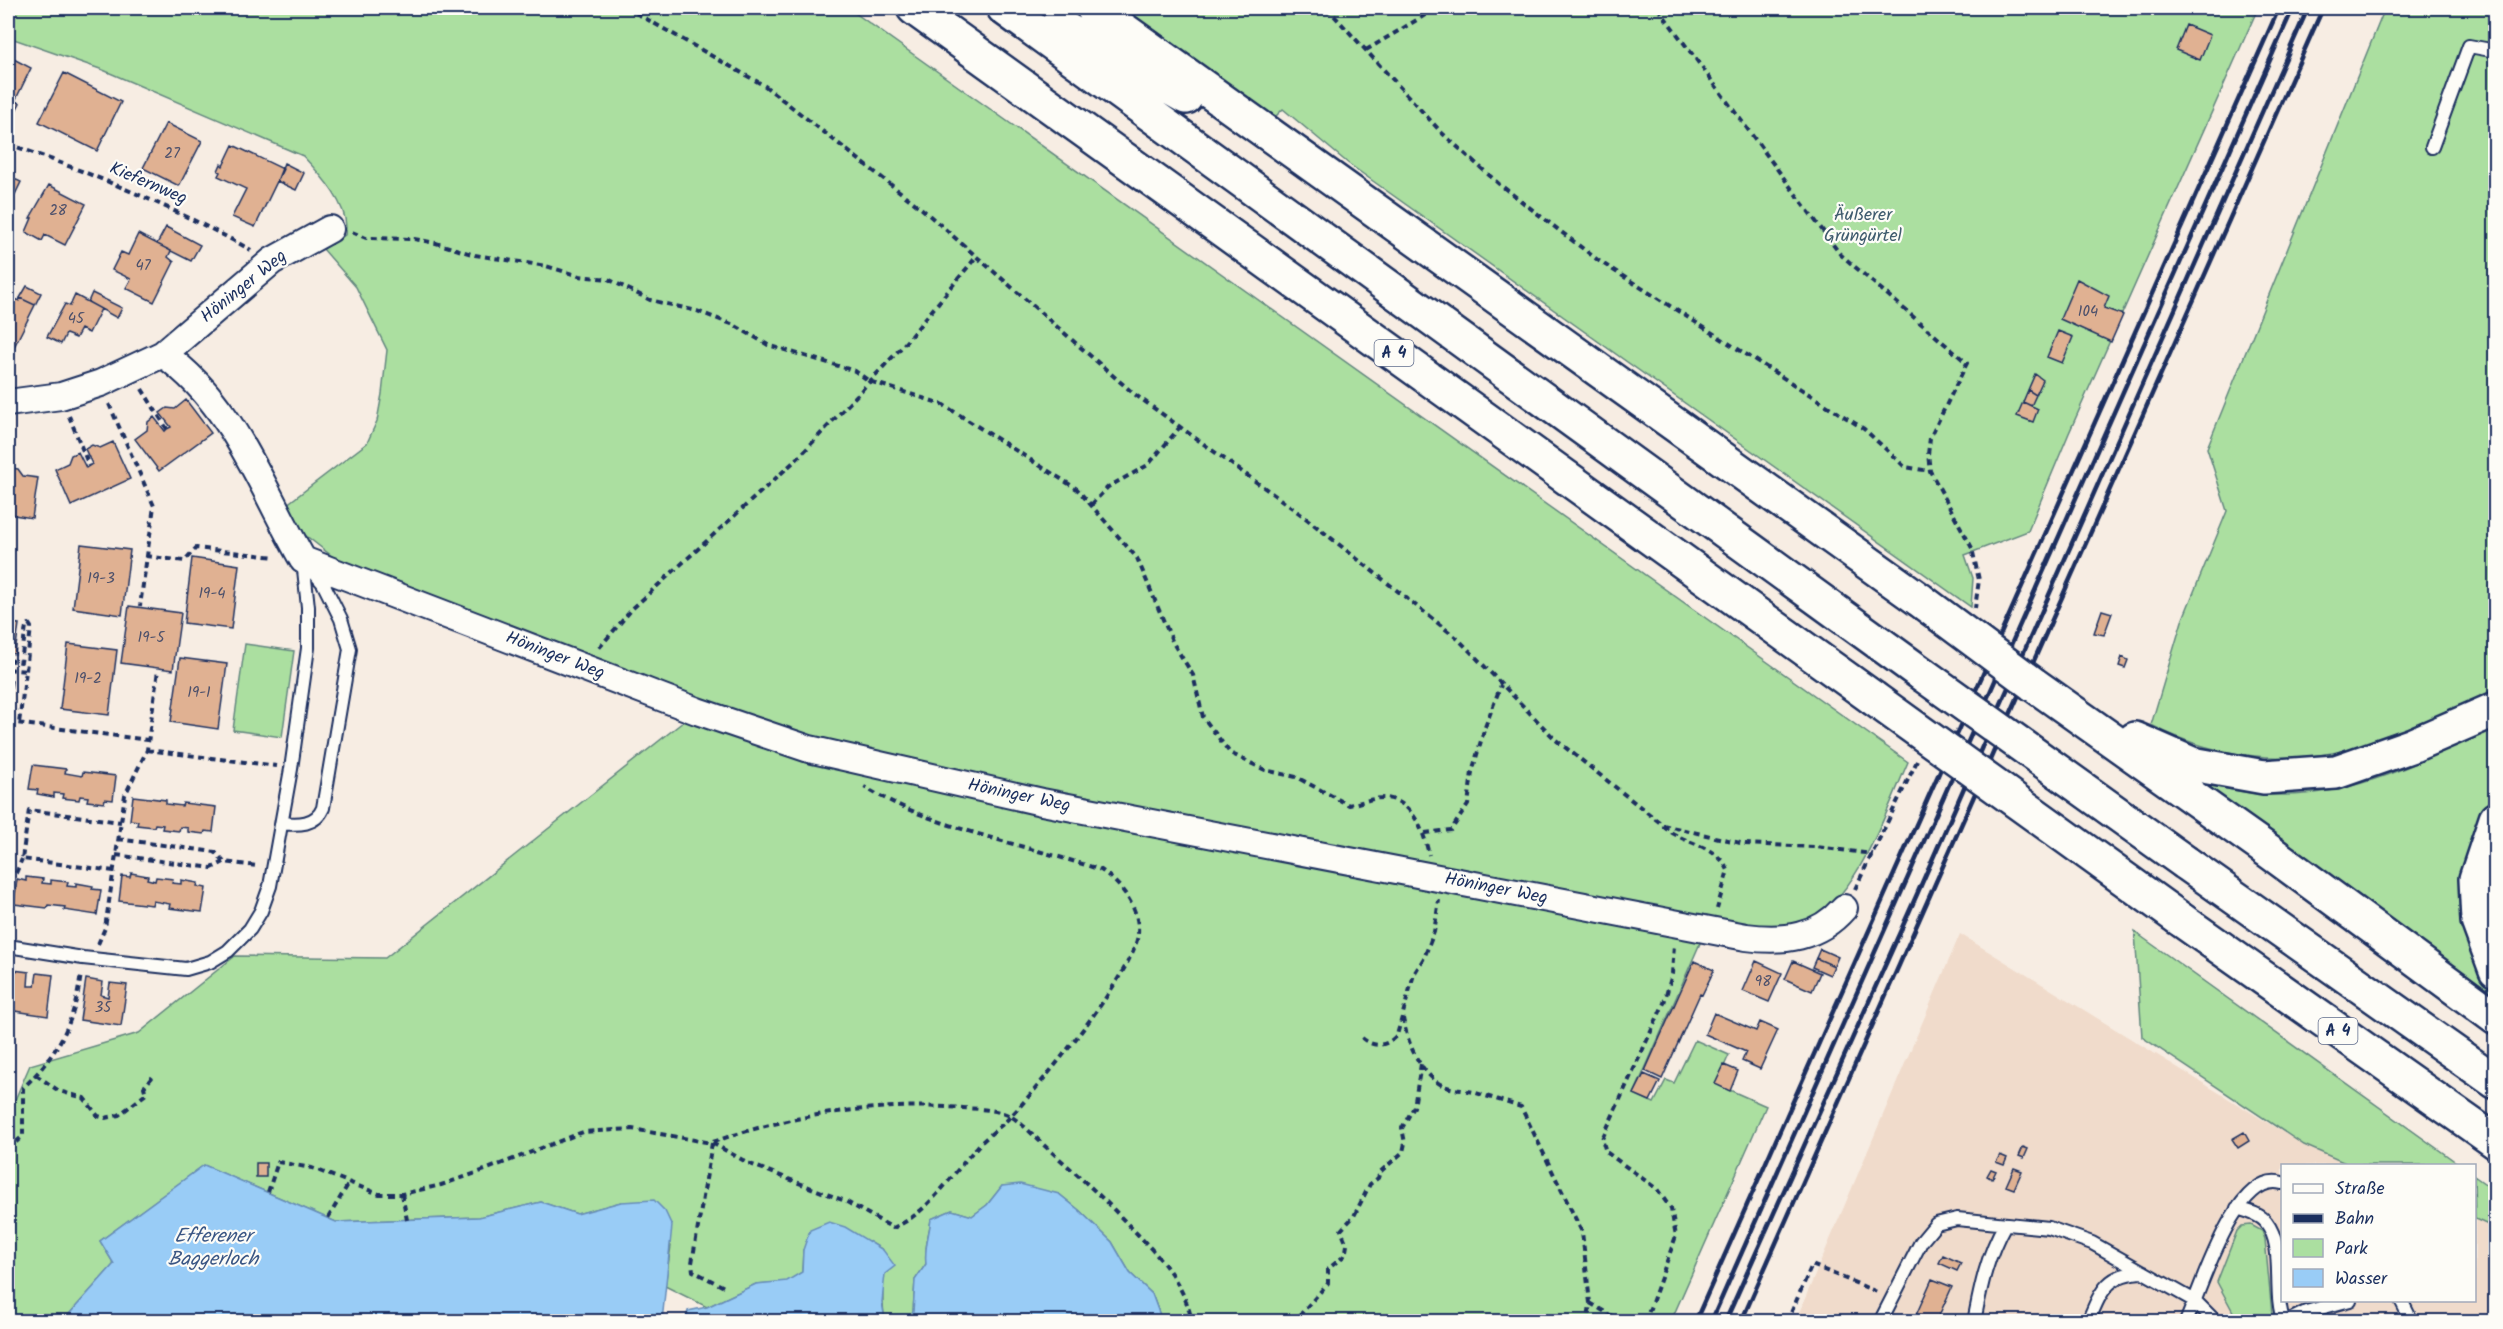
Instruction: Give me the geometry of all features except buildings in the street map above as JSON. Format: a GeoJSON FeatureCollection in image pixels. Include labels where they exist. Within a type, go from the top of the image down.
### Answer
{"type":"FeatureCollection","features":[{"type":"Feature","properties":{"kind":"highway","name":"A 4"},"geometry":{"type":"LineString","coordinates":[[914,8],[2181,919],[2496,1142]]}},
{"type":"Feature","properties":{"kind":"highway"},"geometry":{"type":"LineString","coordinates":[[1004,8],[1922,674],[2496,1082]]}},
{"type":"Feature","properties":{"kind":"highway"},"geometry":{"type":"LineString","coordinates":[[1026,8],[1334,180]]}},
{"type":"Feature","properties":{"kind":"highway"},"geometry":{"type":"LineString","coordinates":[[1093,8],[1920,600],[2496,1018]]}},
{"type":"Feature","properties":{"kind":"highway"},"geometry":{"type":"LineString","coordinates":[[2033,684],[2139,741],[2192,764],[2264,777],[2336,772],[2413,745],[2496,708]]}},
{"type":"Feature","properties":{"kind":"highway"},"geometry":{"type":"LineString","coordinates":[[2496,819],[2476,879],[2478,921],[2496,970]]}},
{"type":"Feature","properties":{"kind":"street","name":"Höninger Weg"},"geometry":{"type":"LineString","coordinates":[[10,404],[61,396],[130,371],[163,354],[272,261],[330,229]]}},
{"type":"Feature","properties":{"kind":"street"},"geometry":{"type":"LineString","coordinates":[[163,354],[182,367],[223,412],[239,437],[277,515],[303,560]]}},
{"type":"Feature","properties":{"kind":"street","name":"Höninger Weg"},"geometry":{"type":"LineString","coordinates":[[303,560],[697,711],[809,749],[1042,802],[1768,940],[1788,939],[1820,929],[1835,919],[1844,908]]}},
{"type":"Feature","properties":{"kind":"lane"},"geometry":{"type":"LineString","coordinates":[[2432,147],[2469,46],[2496,51]]}},
{"type":"Feature","properties":{"kind":"lane"},"geometry":{"type":"LineString","coordinates":[[8,946],[186,969],[210,962],[228,951],[250,929],[261,911],[274,867],[306,668],[310,630],[303,560]]}},
{"type":"Feature","properties":{"kind":"lane"},"geometry":{"type":"LineString","coordinates":[[282,823],[313,822],[320,816],[350,649],[341,619],[323,583],[303,560]]}},
{"type":"Feature","properties":{"kind":"lane"},"geometry":{"type":"LineString","coordinates":[[2186,1322],[2221,1238],[2238,1208],[2253,1190],[2262,1184],[2281,1182]]}},
{"type":"Feature","properties":{"kind":"lane"},"geometry":{"type":"LineString","coordinates":[[2238,1208],[2254,1213],[2266,1221],[2272,1233],[2276,1245],[2279,1310],[2285,1322],[2306,1312],[2343,1302]]}},
{"type":"Feature","properties":{"kind":"lane"},"geometry":{"type":"LineString","coordinates":[[1880,1322],[1921,1242],[1936,1224],[1957,1219],[2060,1230],[2092,1243],[2196,1301],[2216,1322]]}},
{"type":"Feature","properties":{"kind":"lane"},"geometry":{"type":"LineString","coordinates":[[1974,1322],[1982,1279],[1992,1248],[2005,1224]]}},
{"type":"Feature","properties":{"kind":"lane"},"geometry":{"type":"LineString","coordinates":[[2088,1322],[2103,1289],[2117,1276],[2131,1272],[2145,1272]]}},
{"type":"Feature","properties":{"kind":"lane"},"geometry":{"type":"LineString","coordinates":[[2402,1302],[2412,1322]]}},
{"type":"Feature","properties":{"kind":"path"},"geometry":{"type":"LineString","coordinates":[[627,8],[765,86],[922,209],[1133,393],[1302,515],[1449,632],[1556,741],[1671,833],[1706,848],[1724,862],[1728,870],[1712,931]]}},
{"type":"Feature","properties":{"kind":"path"},"geometry":{"type":"LineString","coordinates":[[1327,8],[1442,133],[1499,184],[1599,261],[1864,429],[1905,467],[1930,471]]}},
{"type":"Feature","properties":{"kind":"path"},"geometry":{"type":"LineString","coordinates":[[1366,50],[1437,8]]}},
{"type":"Feature","properties":{"kind":"path"},"geometry":{"type":"LineString","coordinates":[[1658,8],[1840,254],[1967,363],[1930,438],[1928,454],[1930,471],[1972,548],[1979,580],[1974,612]]}},
{"type":"Feature","properties":{"kind":"path","name":"Kiefernweg"},"geometry":{"type":"LineString","coordinates":[[8,144],[94,175],[155,201],[205,224],[272,261]]}},
{"type":"Feature","properties":{"kind":"path"},"geometry":{"type":"LineString","coordinates":[[330,229],[351,232],[366,238],[414,239],[475,255],[546,266],[579,276],[608,279],[650,300],[697,311],[734,325],[768,345],[855,371],[869,381],[942,404],[1077,489],[1137,558],[1173,644],[1193,675],[1203,717],[1230,753],[1265,770],[1296,777],[1348,806],[1385,797],[1403,802],[1425,833],[1436,878],[1438,915],[1434,932],[1424,958],[1414,974],[1397,1035],[1390,1042],[1380,1046],[1368,1043],[1362,1038]]}},
{"type":"Feature","properties":{"kind":"path"},"geometry":{"type":"LineString","coordinates":[[584,667],[633,608],[798,458],[900,349],[977,256]]}},
{"type":"Feature","properties":{"kind":"path"},"geometry":{"type":"LineString","coordinates":[[130,371],[167,429]]}},
{"type":"Feature","properties":{"kind":"path"},"geometry":{"type":"LineString","coordinates":[[100,383],[154,506],[140,606]]}},
{"type":"Feature","properties":{"kind":"path"},"geometry":{"type":"LineString","coordinates":[[61,396],[89,466]]}},
{"type":"Feature","properties":{"kind":"path"},"geometry":{"type":"LineString","coordinates":[[8,455],[10,404]]}},
{"type":"Feature","properties":{"kind":"path"},"geometry":{"type":"LineString","coordinates":[[1091,505],[1108,487],[1148,465],[1180,427]]}},
{"type":"Feature","properties":{"kind":"path"},"geometry":{"type":"LineString","coordinates":[[146,556],[184,561],[196,548],[303,560]]}},
{"type":"Feature","properties":{"kind":"path"},"geometry":{"type":"LineString","coordinates":[[8,660],[21,662],[26,626],[29,624],[31,627],[19,723]]}},
{"type":"Feature","properties":{"kind":"path"},"geometry":{"type":"LineString","coordinates":[[8,669],[26,671]]}},
{"type":"Feature","properties":{"kind":"path"},"geometry":{"type":"LineString","coordinates":[[8,1149],[23,1136],[23,1088],[43,1068],[69,1027],[88,958],[105,928],[125,795],[147,750],[158,670]]}},
{"type":"Feature","properties":{"kind":"path"},"geometry":{"type":"LineString","coordinates":[[1425,833],[1451,830],[1468,806],[1472,771],[1485,727],[1502,684]]}},
{"type":"Feature","properties":{"kind":"path"},"geometry":{"type":"LineString","coordinates":[[8,722],[148,741]]}},
{"type":"Feature","properties":{"kind":"path"},"geometry":{"type":"LineString","coordinates":[[147,750],[291,769]]}},
{"type":"Feature","properties":{"kind":"path"},"geometry":{"type":"LineString","coordinates":[[1844,908],[1873,854],[1914,766]]}},
{"type":"Feature","properties":{"kind":"path"},"geometry":{"type":"LineString","coordinates":[[268,1192],[278,1162],[312,1168],[379,1194],[402,1194],[485,1170],[539,1148],[591,1131],[632,1129],[712,1143],[750,1164],[845,1201],[893,1227],[905,1223],[933,1198],[979,1145],[1011,1117],[1074,1042],[1136,947],[1137,919],[1133,908],[1115,880],[1101,870],[940,823],[883,798],[858,783]]}},
{"type":"Feature","properties":{"kind":"path"},"geometry":{"type":"LineString","coordinates":[[8,880],[16,873],[22,859],[29,810],[121,822]]}},
{"type":"Feature","properties":{"kind":"path"},"geometry":{"type":"LineString","coordinates":[[1663,825],[1745,844],[1816,847],[1873,854]]}},
{"type":"Feature","properties":{"kind":"path"},"geometry":{"type":"LineString","coordinates":[[118,839],[214,852],[224,862]]}},
{"type":"Feature","properties":{"kind":"path"},"geometry":{"type":"LineString","coordinates":[[116,855],[212,868],[224,862],[274,867]]}},
{"type":"Feature","properties":{"kind":"path"},"geometry":{"type":"LineString","coordinates":[[22,859],[114,871]]}},
{"type":"Feature","properties":{"kind":"path"},"geometry":{"type":"LineString","coordinates":[[1646,1322],[1676,1236],[1671,1209],[1658,1189],[1606,1152],[1602,1139],[1664,1003],[1672,974],[1675,923]]}},
{"type":"Feature","properties":{"kind":"path"},"geometry":{"type":"LineString","coordinates":[[1403,1018],[1410,1045],[1421,1064],[1438,1082],[1453,1089],[1469,1091],[1521,1107],[1582,1232],[1590,1303],[1588,1322]]}},
{"type":"Feature","properties":{"kind":"path"},"geometry":{"type":"LineString","coordinates":[[1299,1316],[1328,1283],[1328,1269],[1344,1256],[1347,1245],[1341,1230],[1354,1216],[1370,1184],[1403,1152],[1406,1143],[1402,1128],[1414,1107],[1421,1064]]}},
{"type":"Feature","properties":{"kind":"path"},"geometry":{"type":"LineString","coordinates":[[36,1075],[59,1091],[84,1098],[98,1116],[105,1118],[119,1115],[146,1094],[144,1088],[154,1075]]}},
{"type":"Feature","properties":{"kind":"path"},"geometry":{"type":"LineString","coordinates":[[712,1143],[751,1129],[826,1113],[932,1106],[988,1110],[1011,1117],[1100,1195],[1150,1248],[1175,1278],[1185,1295],[1192,1322]]}},
{"type":"Feature","properties":{"kind":"path"},"geometry":{"type":"LineString","coordinates":[[712,1143],[692,1263],[693,1271],[726,1288]]}},
{"type":"Feature","properties":{"kind":"path"},"geometry":{"type":"LineString","coordinates":[[328,1218],[349,1183]]}},
{"type":"Feature","properties":{"kind":"path"},"geometry":{"type":"LineString","coordinates":[[402,1194],[407,1220]]}},
{"type":"Feature","properties":{"kind":"path"},"geometry":{"type":"LineString","coordinates":[[1787,1322],[1812,1265],[1892,1298]]}},
{"type":"Feature","properties":{"kind":"path"},"geometry":{"type":"LineString","coordinates":[[1590,1303],[1622,1322]]}},
{"type":"Feature","properties":{"kind":"shaded area"},"geometry":{"type":"Polygon","coordinates":[[[1960,934],[2304,1145],[2348,1164],[2281,1164],[2281,1302],[2476,1302],[2476,1219],[2495,1228],[2495,1321],[1795,1322],[1960,934]]]}},
{"type":"Feature","properties":{"kind":"green space"},"geometry":{"type":"Polygon","coordinates":[[[8,8],[848,8],[1908,762],[1868,852],[1840,895],[1824,911],[1806,922],[1770,931],[1185,822],[813,739],[694,699],[346,567],[300,531],[286,505],[367,443],[377,421],[382,394],[387,350],[356,287],[323,249],[345,235],[344,214],[333,192],[303,156],[103,70],[8,37],[8,8]]]}},
{"type":"Feature","properties":{"kind":"green space","name":"Äußerer Grüngürtel"},"geometry":{"type":"Polygon","coordinates":[[[1122,8],[2258,8],[2069,433],[2028,531],[1965,555],[1973,578],[1971,607],[1349,164],[1283,109],[1275,117],[1122,8]]]}},
{"type":"Feature","properties":{"kind":"green space"},"geometry":{"type":"Polygon","coordinates":[[[2385,8],[2495,8],[2495,693],[2356,748],[2296,757],[2237,754],[2179,738],[2151,725],[2182,621],[2227,511],[2207,448],[2385,8]]]}},
{"type":"Feature","properties":{"kind":"green space"},"geometry":{"type":"Polygon","coordinates":[[[245,644],[294,651],[282,737],[233,730],[245,644]]]}},
{"type":"Feature","properties":{"kind":"green space"},"geometry":{"type":"Polygon","coordinates":[[[688,718],[1704,934],[1634,1094],[1654,1103],[1666,1080],[1674,1083],[1695,1040],[1729,1055],[1716,1084],[1766,1106],[1671,1321],[1162,1321],[1152,1294],[1130,1273],[1112,1242],[1079,1210],[1059,1194],[1002,1186],[987,1205],[972,1216],[952,1210],[931,1219],[926,1247],[926,1264],[915,1280],[913,1313],[906,1321],[885,1320],[883,1250],[868,1241],[803,1250],[802,1272],[787,1282],[756,1284],[707,1307],[665,1286],[671,1246],[621,1202],[577,1214],[541,1202],[479,1217],[336,1222],[204,1165],[100,1241],[114,1264],[63,1321],[8,1322],[8,1116],[30,1065],[139,1033],[235,956],[385,958],[688,718]]]}},
{"type":"Feature","properties":{"kind":"green space"},"geometry":{"type":"Polygon","coordinates":[[[2495,725],[2495,795],[2485,815],[2478,967],[2495,1000],[2426,946],[2205,785],[2269,795],[2307,794],[2335,790],[2391,774],[2495,725]]]}},
{"type":"Feature","properties":{"kind":"green space"},"geometry":{"type":"Polygon","coordinates":[[[2135,932],[2459,1164],[2348,1164],[2304,1145],[2142,1037],[2135,932]]]}},
{"type":"Feature","properties":{"kind":"green space"},"geometry":{"type":"Polygon","coordinates":[[[2476,1177],[2495,1191],[2495,1228],[2476,1219],[2476,1177]]]}},
{"type":"Feature","properties":{"kind":"green space"},"geometry":{"type":"Polygon","coordinates":[[[2251,1225],[2262,1231],[2265,1239],[2272,1314],[2267,1321],[2238,1321],[2217,1282],[2237,1231],[2242,1226],[2251,1225]]]}},
{"type":"Feature","properties":{"kind":"water","name":"Efferener Baggerloch"},"geometry":{"type":"Polygon","coordinates":[[[204,1165],[336,1222],[479,1217],[541,1202],[577,1214],[621,1202],[654,1200],[665,1211],[672,1226],[662,1321],[63,1321],[114,1264],[100,1241],[204,1165]]]}},
{"type":"Feature","properties":{"kind":"water"},"geometry":{"type":"Polygon","coordinates":[[[1020,1184],[1059,1194],[1079,1210],[1112,1242],[1130,1273],[1152,1294],[1162,1321],[906,1321],[913,1312],[915,1280],[926,1264],[926,1247],[931,1219],[952,1210],[972,1216],[987,1205],[1002,1186],[1020,1184]]]}},
{"type":"Feature","properties":{"kind":"water"},"geometry":{"type":"Polygon","coordinates":[[[829,1222],[845,1227],[883,1250],[895,1266],[885,1274],[882,1302],[885,1320],[892,1321],[685,1321],[688,1311],[707,1307],[756,1284],[787,1281],[802,1272],[803,1250],[810,1230],[829,1222]]]}},
{"type":"Feature","properties":{"kind":"railway"},"geometry":{"type":"LineString","coordinates":[[1695,1322],[2279,8]]}},
{"type":"Feature","properties":{"kind":"railway"},"geometry":{"type":"LineString","coordinates":[[1711,1322],[2293,8]]}},
{"type":"Feature","properties":{"kind":"railway"},"geometry":{"type":"LineString","coordinates":[[1725,1322],[1914,901],[2308,8]]}},
{"type":"Feature","properties":{"kind":"railway"},"geometry":{"type":"LineString","coordinates":[[1741,1322],[2323,8]]}}]}
